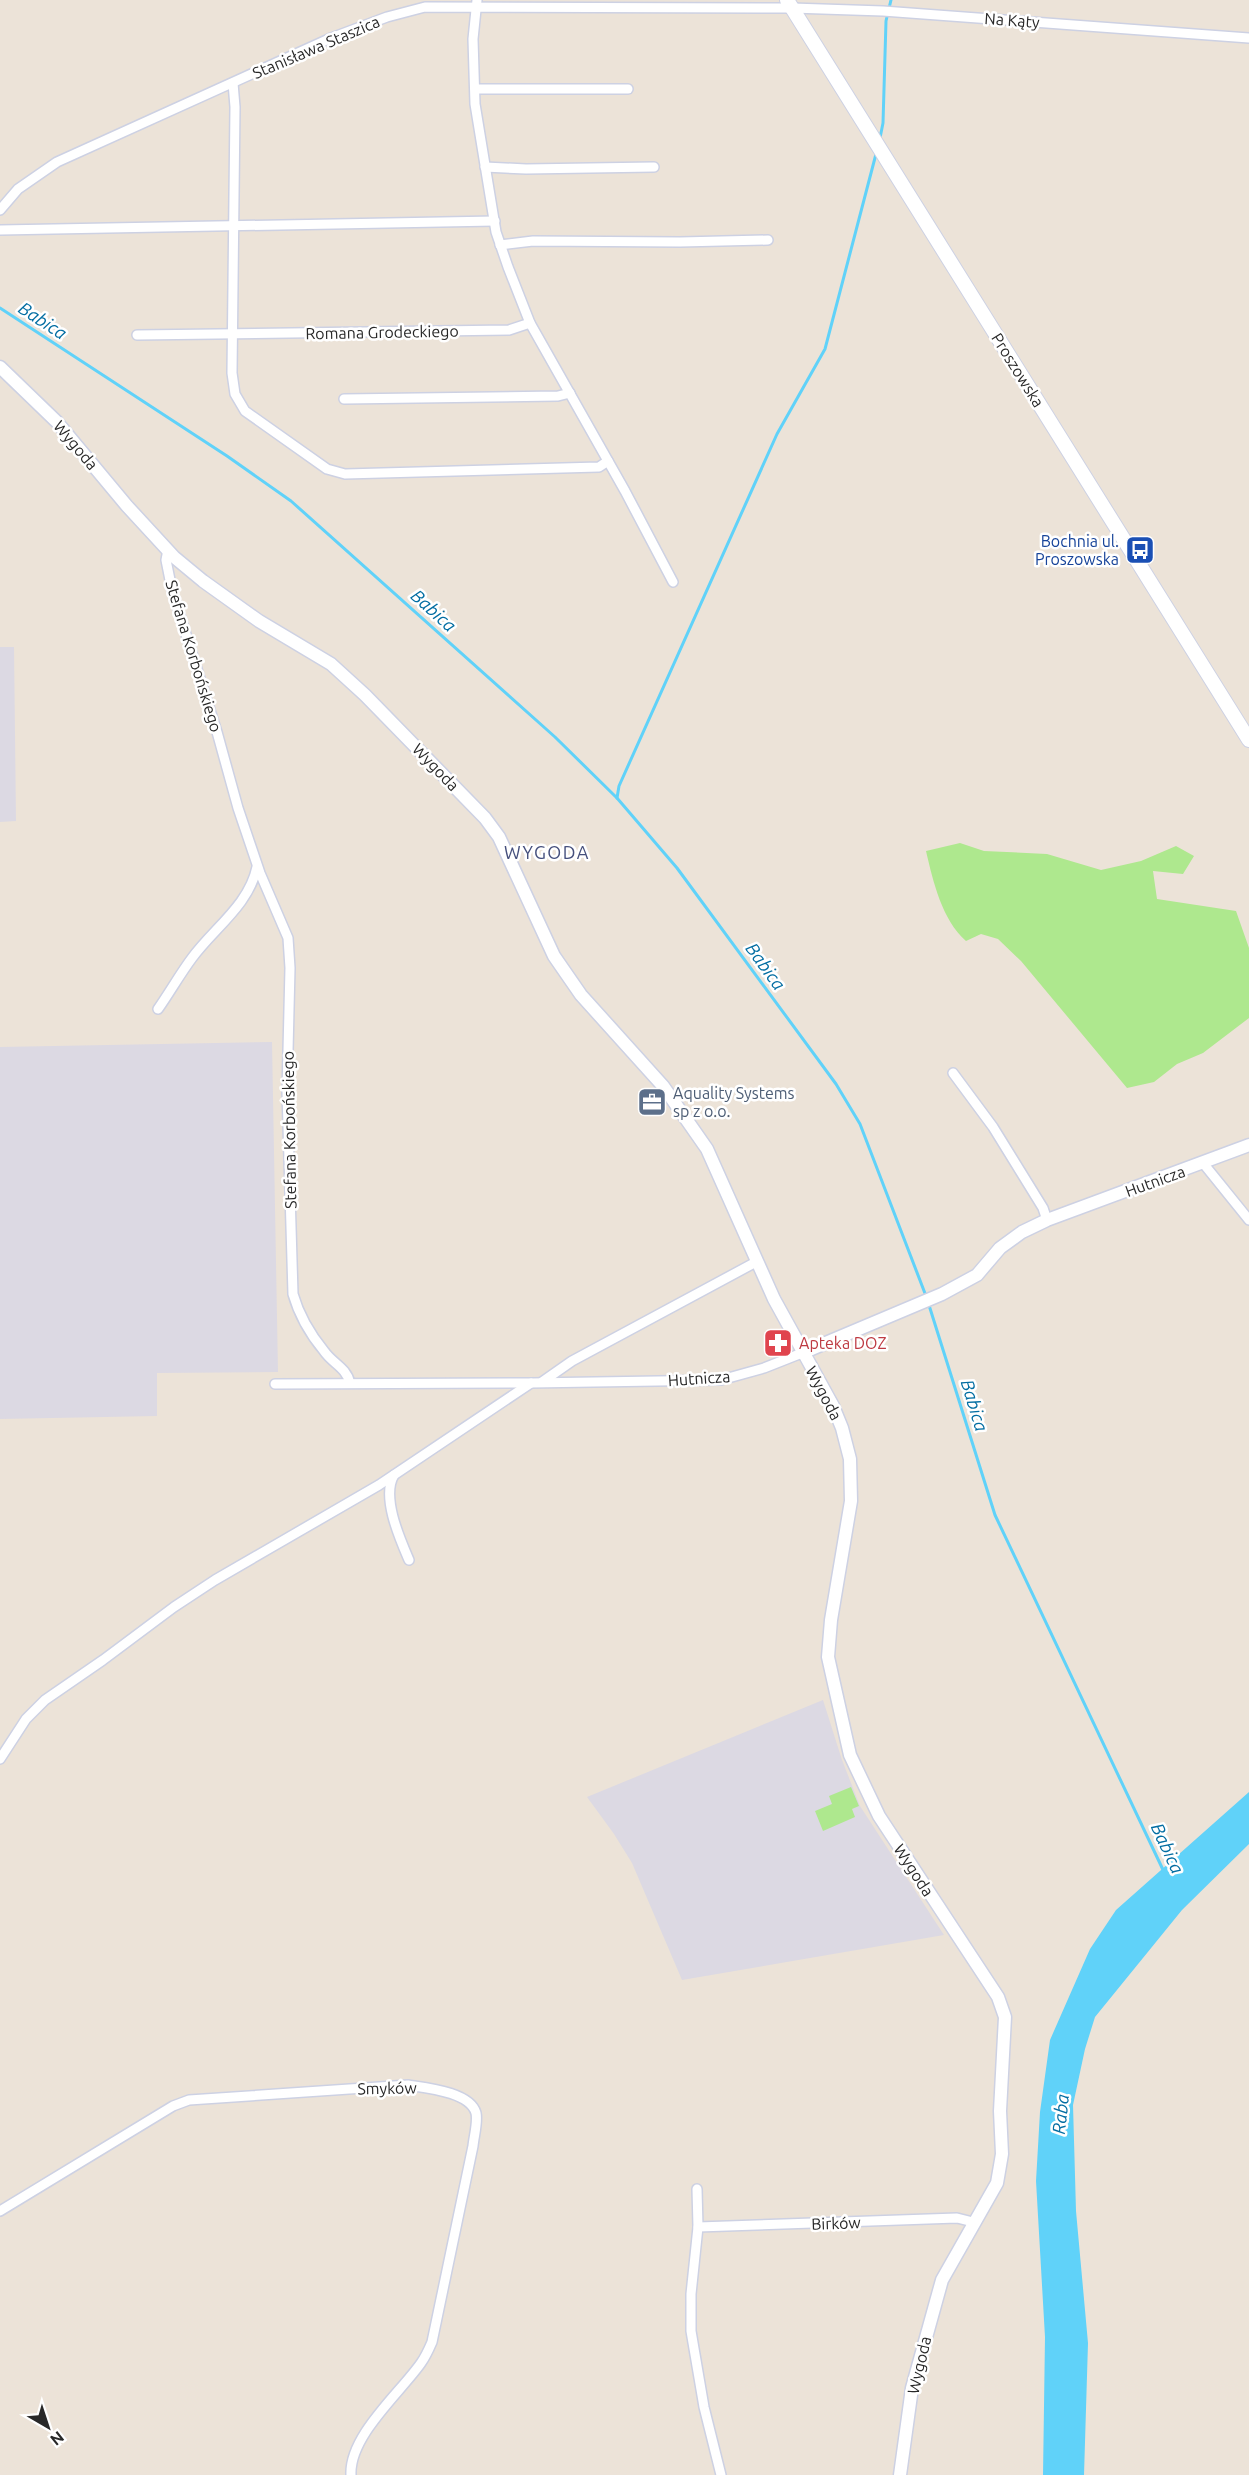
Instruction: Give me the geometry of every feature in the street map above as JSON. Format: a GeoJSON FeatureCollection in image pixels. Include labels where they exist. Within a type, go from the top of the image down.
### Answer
{"type":"FeatureCollection","features":[{"type":"Feature","properties":{"kind":"main road","name":"Proszowska"},"geometry":{"type":"LineString","coordinates":[[789,4],[1249,740]]}},
{"type":"Feature","properties":{"kind":"street"},"geometry":{"type":"LineString","coordinates":[[891,11],[900,0]]}},
{"type":"Feature","properties":{"kind":"street"},"geometry":{"type":"LineString","coordinates":[[477,3],[473,39],[475,89],[485,167],[500,245],[531,323],[673,582]]}},
{"type":"Feature","properties":{"kind":"street","name":"Stanisława Staszica"},"geometry":{"type":"LineString","coordinates":[[0,210],[18,189],[57,162],[332,38],[387,17],[425,7],[477,3],[774,9]]}},
{"type":"Feature","properties":{"kind":"street","name":"Na Kąty"},"geometry":{"type":"LineString","coordinates":[[774,9],[789,4],[1249,38]]}},
{"type":"Feature","properties":{"kind":"street"},"geometry":{"type":"LineString","coordinates":[[233,83],[235,107],[232,373],[235,394],[245,411],[327,469],[345,474],[599,467],[608,461]]}},
{"type":"Feature","properties":{"kind":"street"},"geometry":{"type":"LineString","coordinates":[[475,89],[628,89]]}},
{"type":"Feature","properties":{"kind":"street"},"geometry":{"type":"LineString","coordinates":[[485,167],[526,169],[654,167]]}},
{"type":"Feature","properties":{"kind":"street"},"geometry":{"type":"LineString","coordinates":[[0,230],[495,221]]}},
{"type":"Feature","properties":{"kind":"street"},"geometry":{"type":"LineString","coordinates":[[500,245],[533,241],[768,240]]}},
{"type":"Feature","properties":{"kind":"street","name":"Romana Grodeckiego"},"geometry":{"type":"LineString","coordinates":[[137,334],[509,330],[531,323]]}},
{"type":"Feature","properties":{"kind":"street","name":"Wygoda"},"geometry":{"type":"LineString","coordinates":[[0,367],[57,422],[127,506],[168,550],[203,581],[249,614],[331,664],[365,695],[485,818],[499,837],[554,956],[581,995],[663,1086],[707,1149],[756,1262],[802,1353],[833,1406],[842,1428],[850,1459],[851,1501],[831,1620],[828,1657],[850,1755],[879,1816],[998,1997],[1005,2017],[1000,2111],[1002,2154],[997,2182],[942,2280],[912,2388],[900,2475]]}},
{"type":"Feature","properties":{"kind":"street"},"geometry":{"type":"LineString","coordinates":[[344,399],[558,396],[570,393]]}},
{"type":"Feature","properties":{"kind":"street","name":"Stefana Korbońskiego"},"geometry":{"type":"LineString","coordinates":[[168,550],[166,560],[172,590],[217,732],[238,808],[288,938],[287,1092],[293,1294],[299,1314],[325,1353],[347,1372],[350,1383]]}},
{"type":"Feature","properties":{"kind":"street"},"geometry":{"type":"LineString","coordinates":[[158,1009],[193,957],[250,889],[258,865]]}},
{"type":"Feature","properties":{"kind":"street"},"geometry":{"type":"LineString","coordinates":[[953,1073],[993,1127],[1043,1208],[1047,1220]]}},
{"type":"Feature","properties":{"kind":"street","name":"Hutnicza"},"geometry":{"type":"LineString","coordinates":[[275,1384],[720,1380],[764,1368],[942,1294],[977,1275],[1000,1248],[1022,1232],[1047,1220],[1249,1145]]}},
{"type":"Feature","properties":{"kind":"street"},"geometry":{"type":"LineString","coordinates":[[1203,1163],[1249,1220]]}},
{"type":"Feature","properties":{"kind":"street"},"geometry":{"type":"LineString","coordinates":[[542,1382],[572,1361],[756,1262]]}},
{"type":"Feature","properties":{"kind":"street"},"geometry":{"type":"LineString","coordinates":[[0,1759],[26,1719],[45,1700],[215,1580],[353,1501],[531,1383]]}},
{"type":"Feature","properties":{"kind":"street"},"geometry":{"type":"LineString","coordinates":[[396,1473],[390,1482],[395,1528],[409,1560]]}},
{"type":"Feature","properties":{"kind":"street","name":"Smyków"},"geometry":{"type":"LineString","coordinates":[[0,2211],[173,2106],[189,2100],[408,2085],[441,2090],[472,2106],[477,2115],[473,2146],[432,2342],[423,2361],[359,2443],[351,2463],[351,2475]]}},
{"type":"Feature","properties":{"kind":"street"},"geometry":{"type":"LineString","coordinates":[[697,2189],[698,2227],[691,2294],[691,2331],[704,2407],[721,2475]]}},
{"type":"Feature","properties":{"kind":"street","name":"Birków"},"geometry":{"type":"LineString","coordinates":[[698,2227],[957,2218],[973,2222]]}},
{"type":"Feature","properties":{"kind":"shaded area"},"geometry":{"type":"Polygon","coordinates":[[[0,647],[14,647],[16,821],[0,822],[0,647]]]}},
{"type":"Feature","properties":{"kind":"shaded area"},"geometry":{"type":"Polygon","coordinates":[[[272,1042],[278,1372],[157,1373],[157,1416],[0,1419],[0,1047],[272,1042]]]}},
{"type":"Feature","properties":{"kind":"shaded area"},"geometry":{"type":"Polygon","coordinates":[[[823,1700],[842,1760],[860,1806],[944,1935],[682,1980],[632,1863],[587,1797],[823,1700]]]}},
{"type":"Feature","properties":{"kind":"green space"},"geometry":{"type":"Polygon","coordinates":[[[960,843],[984,851],[1047,854],[1101,870],[1141,861],[1176,846],[1194,856],[1183,874],[1153,871],[1157,899],[1236,911],[1249,948],[1249,1018],[1203,1053],[1177,1064],[1154,1082],[1127,1088],[1021,961],[998,939],[981,934],[966,941],[951,922],[940,899],[926,851],[960,843]]]}},
{"type":"Feature","properties":{"kind":"green space"},"geometry":{"type":"Polygon","coordinates":[[[851,1787],[859,1806],[852,1809],[855,1817],[823,1831],[815,1811],[832,1804],[829,1796],[851,1787]]]}},
{"type":"Feature","properties":{"kind":"water","name":"Raba"},"geometry":{"type":"Polygon","coordinates":[[[1249,1792],[1249,1844],[1182,1910],[1095,2017],[1085,2049],[1073,2105],[1076,2211],[1088,2343],[1084,2475],[1043,2475],[1045,2337],[1036,2181],[1040,2112],[1050,2040],[1090,1949],[1116,1910],[1249,1792]]]}},
{"type":"Feature","properties":{"kind":"waterway"},"geometry":{"type":"LineString","coordinates":[[880,138],[883,123],[886,21],[891,0]]}},
{"type":"Feature","properties":{"kind":"waterway"},"geometry":{"type":"LineString","coordinates":[[617,798],[619,786],[777,434],[825,349],[876,154]]}},
{"type":"Feature","properties":{"kind":"waterway","name":"Babica"},"geometry":{"type":"LineString","coordinates":[[0,308],[227,456],[291,501],[555,737],[617,798],[677,868],[836,1084],[860,1124],[926,1296]]}},
{"type":"Feature","properties":{"kind":"waterway","name":"Babica"},"geometry":{"type":"LineString","coordinates":[[928,1302],[995,1515],[1165,1874]]}},
{"type":"Feature","properties":{"kind":"place","name":"Bochnia ul. Proszowska"},"geometry":{"type":"Point","coordinates":[1140,550]}},
{"type":"Feature","properties":{"kind":"place","name":"Aquality Systems sp z o.o."},"geometry":{"type":"Point","coordinates":[652,1102]}},
{"type":"Feature","properties":{"kind":"place","name":"Apteka DOZ"},"geometry":{"type":"Point","coordinates":[778,1343]}},
{"type":"Feature","properties":{"kind":"district","name":"WYGODA"},"geometry":{"type":"Point","coordinates":[547,852]}}]}
